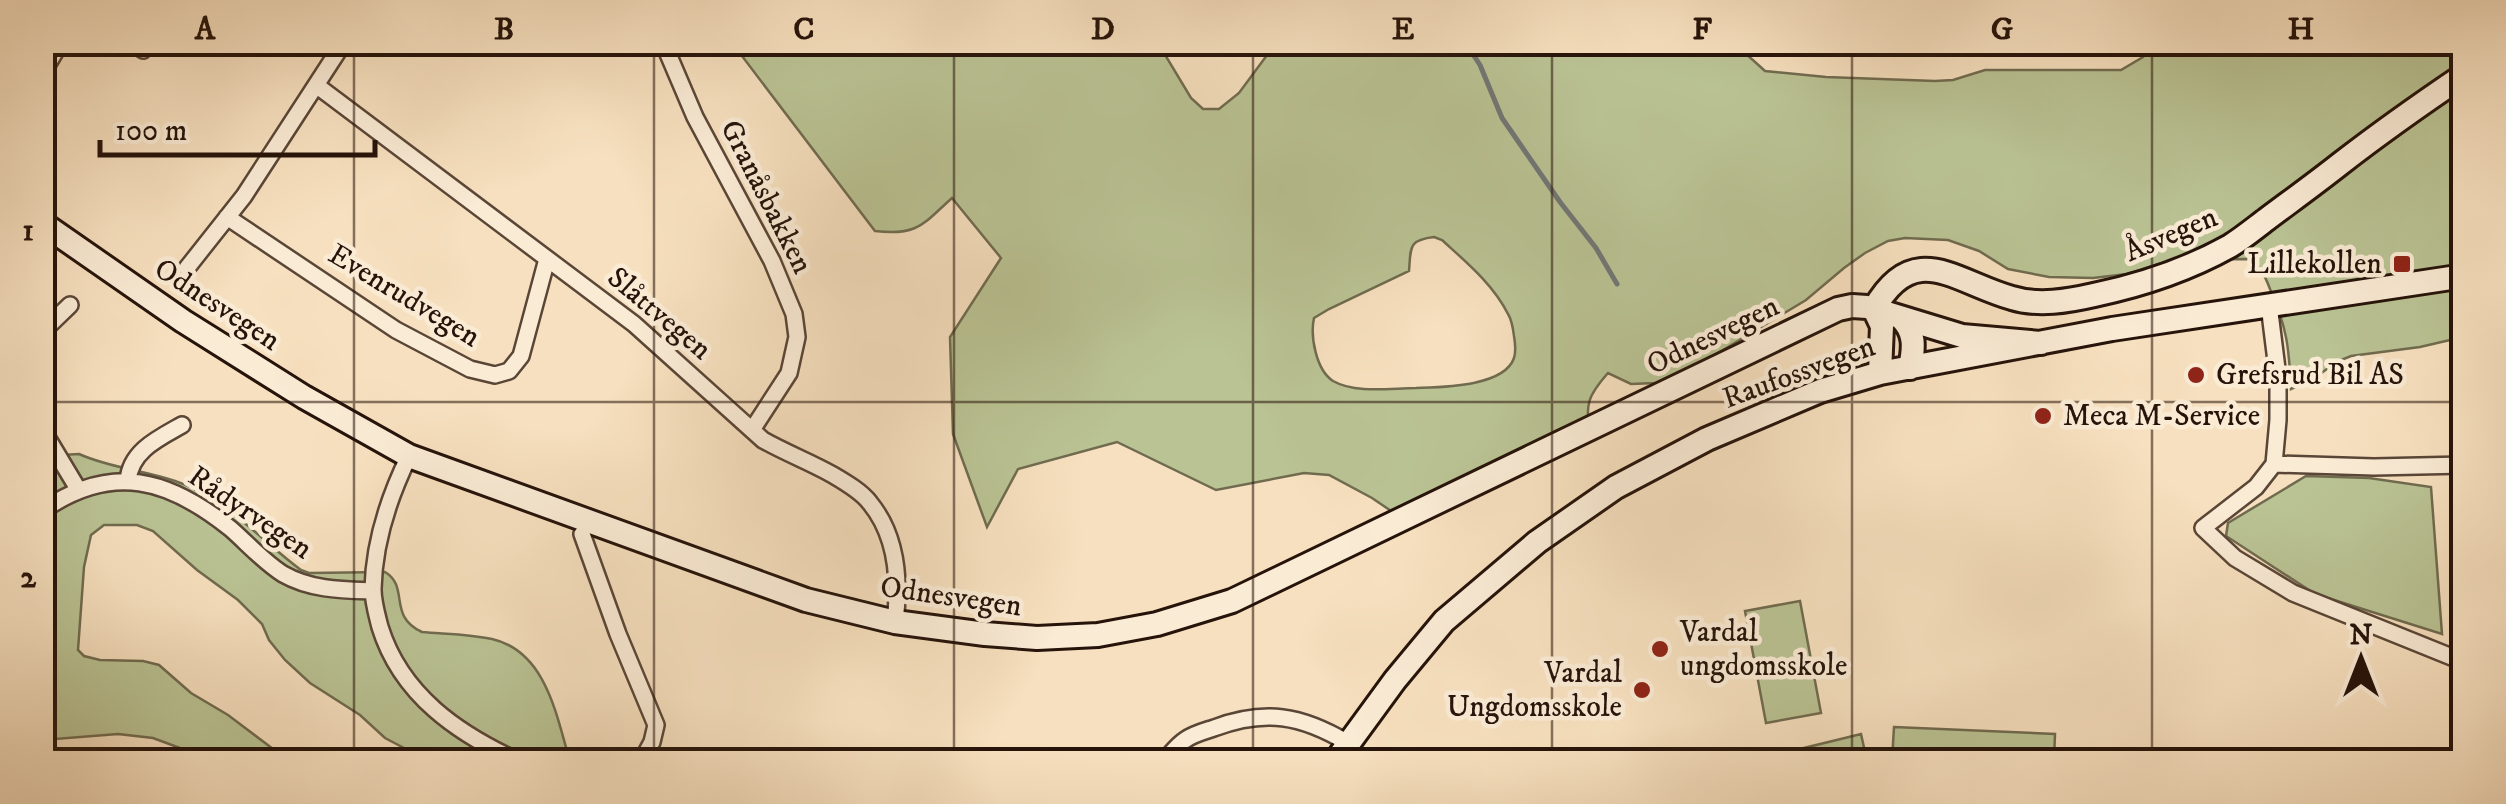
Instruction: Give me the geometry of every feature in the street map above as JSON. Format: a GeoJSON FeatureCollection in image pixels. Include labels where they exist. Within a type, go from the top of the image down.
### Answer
{"type":"FeatureCollection","features":[{"type":"Feature","properties":{"kind":"main road","name":"Åsvegen"},"geometry":{"type":"LineString","coordinates":[[1874,309],[1890,285],[1906,274],[1925,269],[1939,270],[2014,299],[2040,302],[2090,296],[2155,280],[2232,244],[2464,75]]}},
{"type":"Feature","properties":{"kind":"main road","name":"Odnesvegen"},"geometry":{"type":"LineString","coordinates":[[42,222],[183,321],[304,398],[408,456],[806,600],[895,622],[1037,638],[1098,635],[1157,624],[1232,600],[1831,311],[1852,306],[1874,309],[1962,336],[2041,343]]}},
{"type":"Feature","properties":{"kind":"main road","name":"Raufossvegen"},"geometry":{"type":"LineString","coordinates":[[1341,752],[1444,621],[1537,542],[1616,488],[1707,439],[1820,391],[1880,374],[2112,329],[2464,276]]}},
{"type":"Feature","properties":{"kind":"main road"},"geometry":{"type":"LineString","coordinates":[[1874,309],[1882,326],[1880,374]]}},
{"type":"Feature","properties":{"kind":"main road"},"geometry":{"type":"LineString","coordinates":[[1900,317],[1908,324],[1914,344],[1910,368]]}},
{"type":"Feature","properties":{"kind":"street"},"geometry":{"type":"LineString","coordinates":[[42,74],[61,42]]}},
{"type":"Feature","properties":{"kind":"street"},"geometry":{"type":"LineString","coordinates":[[186,268],[244,196],[344,42]]}},
{"type":"Feature","properties":{"kind":"street","name":"Granåsbakken"},"geometry":{"type":"LineString","coordinates":[[663,42],[695,117],[772,261],[794,314],[796,336],[789,374],[752,430]]}},
{"type":"Feature","properties":{"kind":"street","name":"Slåttvegen"},"geometry":{"type":"LineString","coordinates":[[316,85],[634,324],[752,430],[869,500],[894,554],[898,594],[895,622]]}},
{"type":"Feature","properties":{"kind":"street","name":"Evenrudvegen"},"geometry":{"type":"LineString","coordinates":[[227,217],[396,330],[470,368],[494,375],[509,371],[522,356],[547,259]]}},
{"type":"Feature","properties":{"kind":"street"},"geometry":{"type":"LineString","coordinates":[[42,332],[70,305]]}},
{"type":"Feature","properties":{"kind":"street"},"geometry":{"type":"LineString","coordinates":[[2269,305],[2278,377],[2274,464],[2256,487],[2203,528],[2235,558],[2293,594],[2464,662]]}},
{"type":"Feature","properties":{"kind":"street"},"geometry":{"type":"LineString","coordinates":[[128,481],[129,470],[146,445],[182,425]]}},
{"type":"Feature","properties":{"kind":"street"},"geometry":{"type":"LineString","coordinates":[[42,429],[78,489]]}},
{"type":"Feature","properties":{"kind":"street"},"geometry":{"type":"LineString","coordinates":[[408,456],[389,501],[377,558],[373,591],[385,641],[403,676],[444,717],[520,762]]}},
{"type":"Feature","properties":{"kind":"street"},"geometry":{"type":"LineString","coordinates":[[2274,464],[2464,465]]}},
{"type":"Feature","properties":{"kind":"street","name":"Rådyrvegen"},"geometry":{"type":"LineString","coordinates":[[42,510],[78,489],[100,484],[128,481],[168,489],[230,529],[282,574],[333,590],[373,591]]}},
{"type":"Feature","properties":{"kind":"street"},"geometry":{"type":"LineString","coordinates":[[582,534],[656,725],[641,762]]}},
{"type":"Feature","properties":{"kind":"street"},"geometry":{"type":"LineString","coordinates":[[1162,762],[1186,738],[1235,720],[1269,716],[1322,728],[1341,752]]}},
{"type":"Feature","properties":{"kind":"green space"},"geometry":{"type":"Polygon","coordinates":[[[738,43],[1158,43],[1191,98],[1203,109],[1219,109],[1239,93],[1276,43],[1740,43],[1765,71],[1935,81],[1985,70],[2121,70],[2143,57],[2144,43],[2463,43],[2463,337],[2351,356],[2291,389],[2280,315],[2264,275],[2247,259],[2162,263],[2127,274],[2093,278],[2049,277],[2008,269],[1979,251],[1948,240],[1905,238],[1888,241],[1865,253],[1806,300],[1672,377],[1656,383],[1631,384],[1608,373],[1589,402],[1589,437],[1504,482],[1400,517],[1329,475],[1304,473],[1216,490],[1117,442],[1018,469],[987,527],[953,434],[950,337],[1001,258],[952,198],[911,230],[875,231],[742,56],[738,43]],[[1419,240],[1411,250],[1409,271],[1314,318],[1316,352],[1322,369],[1333,381],[1363,389],[1440,387],[1471,384],[1508,368],[1515,350],[1509,316],[1487,283],[1442,240],[1419,240]]]}},
{"type":"Feature","properties":{"kind":"green space"},"geometry":{"type":"Polygon","coordinates":[[[79,454],[193,488],[226,508],[301,570],[385,572],[396,585],[405,618],[422,632],[484,637],[510,646],[525,656],[546,686],[569,758],[577,761],[429,761],[385,738],[285,660],[262,624],[238,600],[153,531],[137,525],[104,525],[91,535],[84,567],[78,650],[100,660],[159,665],[191,693],[228,715],[289,761],[215,761],[153,738],[118,734],[43,740],[42,493],[52,467],[62,455],[79,454]]]}},
{"type":"Feature","properties":{"kind":"green space"},"geometry":{"type":"Polygon","coordinates":[[[2306,476],[2369,478],[2431,487],[2442,634],[2315,594],[2226,536],[2228,523],[2306,476]]]}},
{"type":"Feature","properties":{"kind":"green space"},"geometry":{"type":"Polygon","coordinates":[[[1800,601],[1821,713],[1766,723],[1745,611],[1800,601]]]}},
{"type":"Feature","properties":{"kind":"green space"},"geometry":{"type":"Polygon","coordinates":[[[1894,727],[2055,734],[2054,761],[1892,761],[1894,727]]]}},
{"type":"Feature","properties":{"kind":"green space"},"geometry":{"type":"Polygon","coordinates":[[[1861,734],[1867,761],[1808,761],[1804,748],[1861,734]]]}},
{"type":"Feature","properties":{"kind":"waterway"},"geometry":{"type":"LineString","coordinates":[[1465,42],[1480,65],[1502,118],[1596,248],[1617,284]]}},
{"type":"Feature","properties":{"kind":"place","name":"Lillekollen"},"geometry":{"type":"Point","coordinates":[2402,264]}},
{"type":"Feature","properties":{"kind":"place","name":"Grefsrud Bil AS"},"geometry":{"type":"Point","coordinates":[2196,375]}},
{"type":"Feature","properties":{"kind":"place","name":"Meca M-Service"},"geometry":{"type":"Point","coordinates":[2043,416]}},
{"type":"Feature","properties":{"kind":"place","name":"Vardal ungdomsskole"},"geometry":{"type":"Point","coordinates":[1660,649]}},
{"type":"Feature","properties":{"kind":"place","name":"Vardal Ungdomsskole"},"geometry":{"type":"Point","coordinates":[1642,690]}}]}
